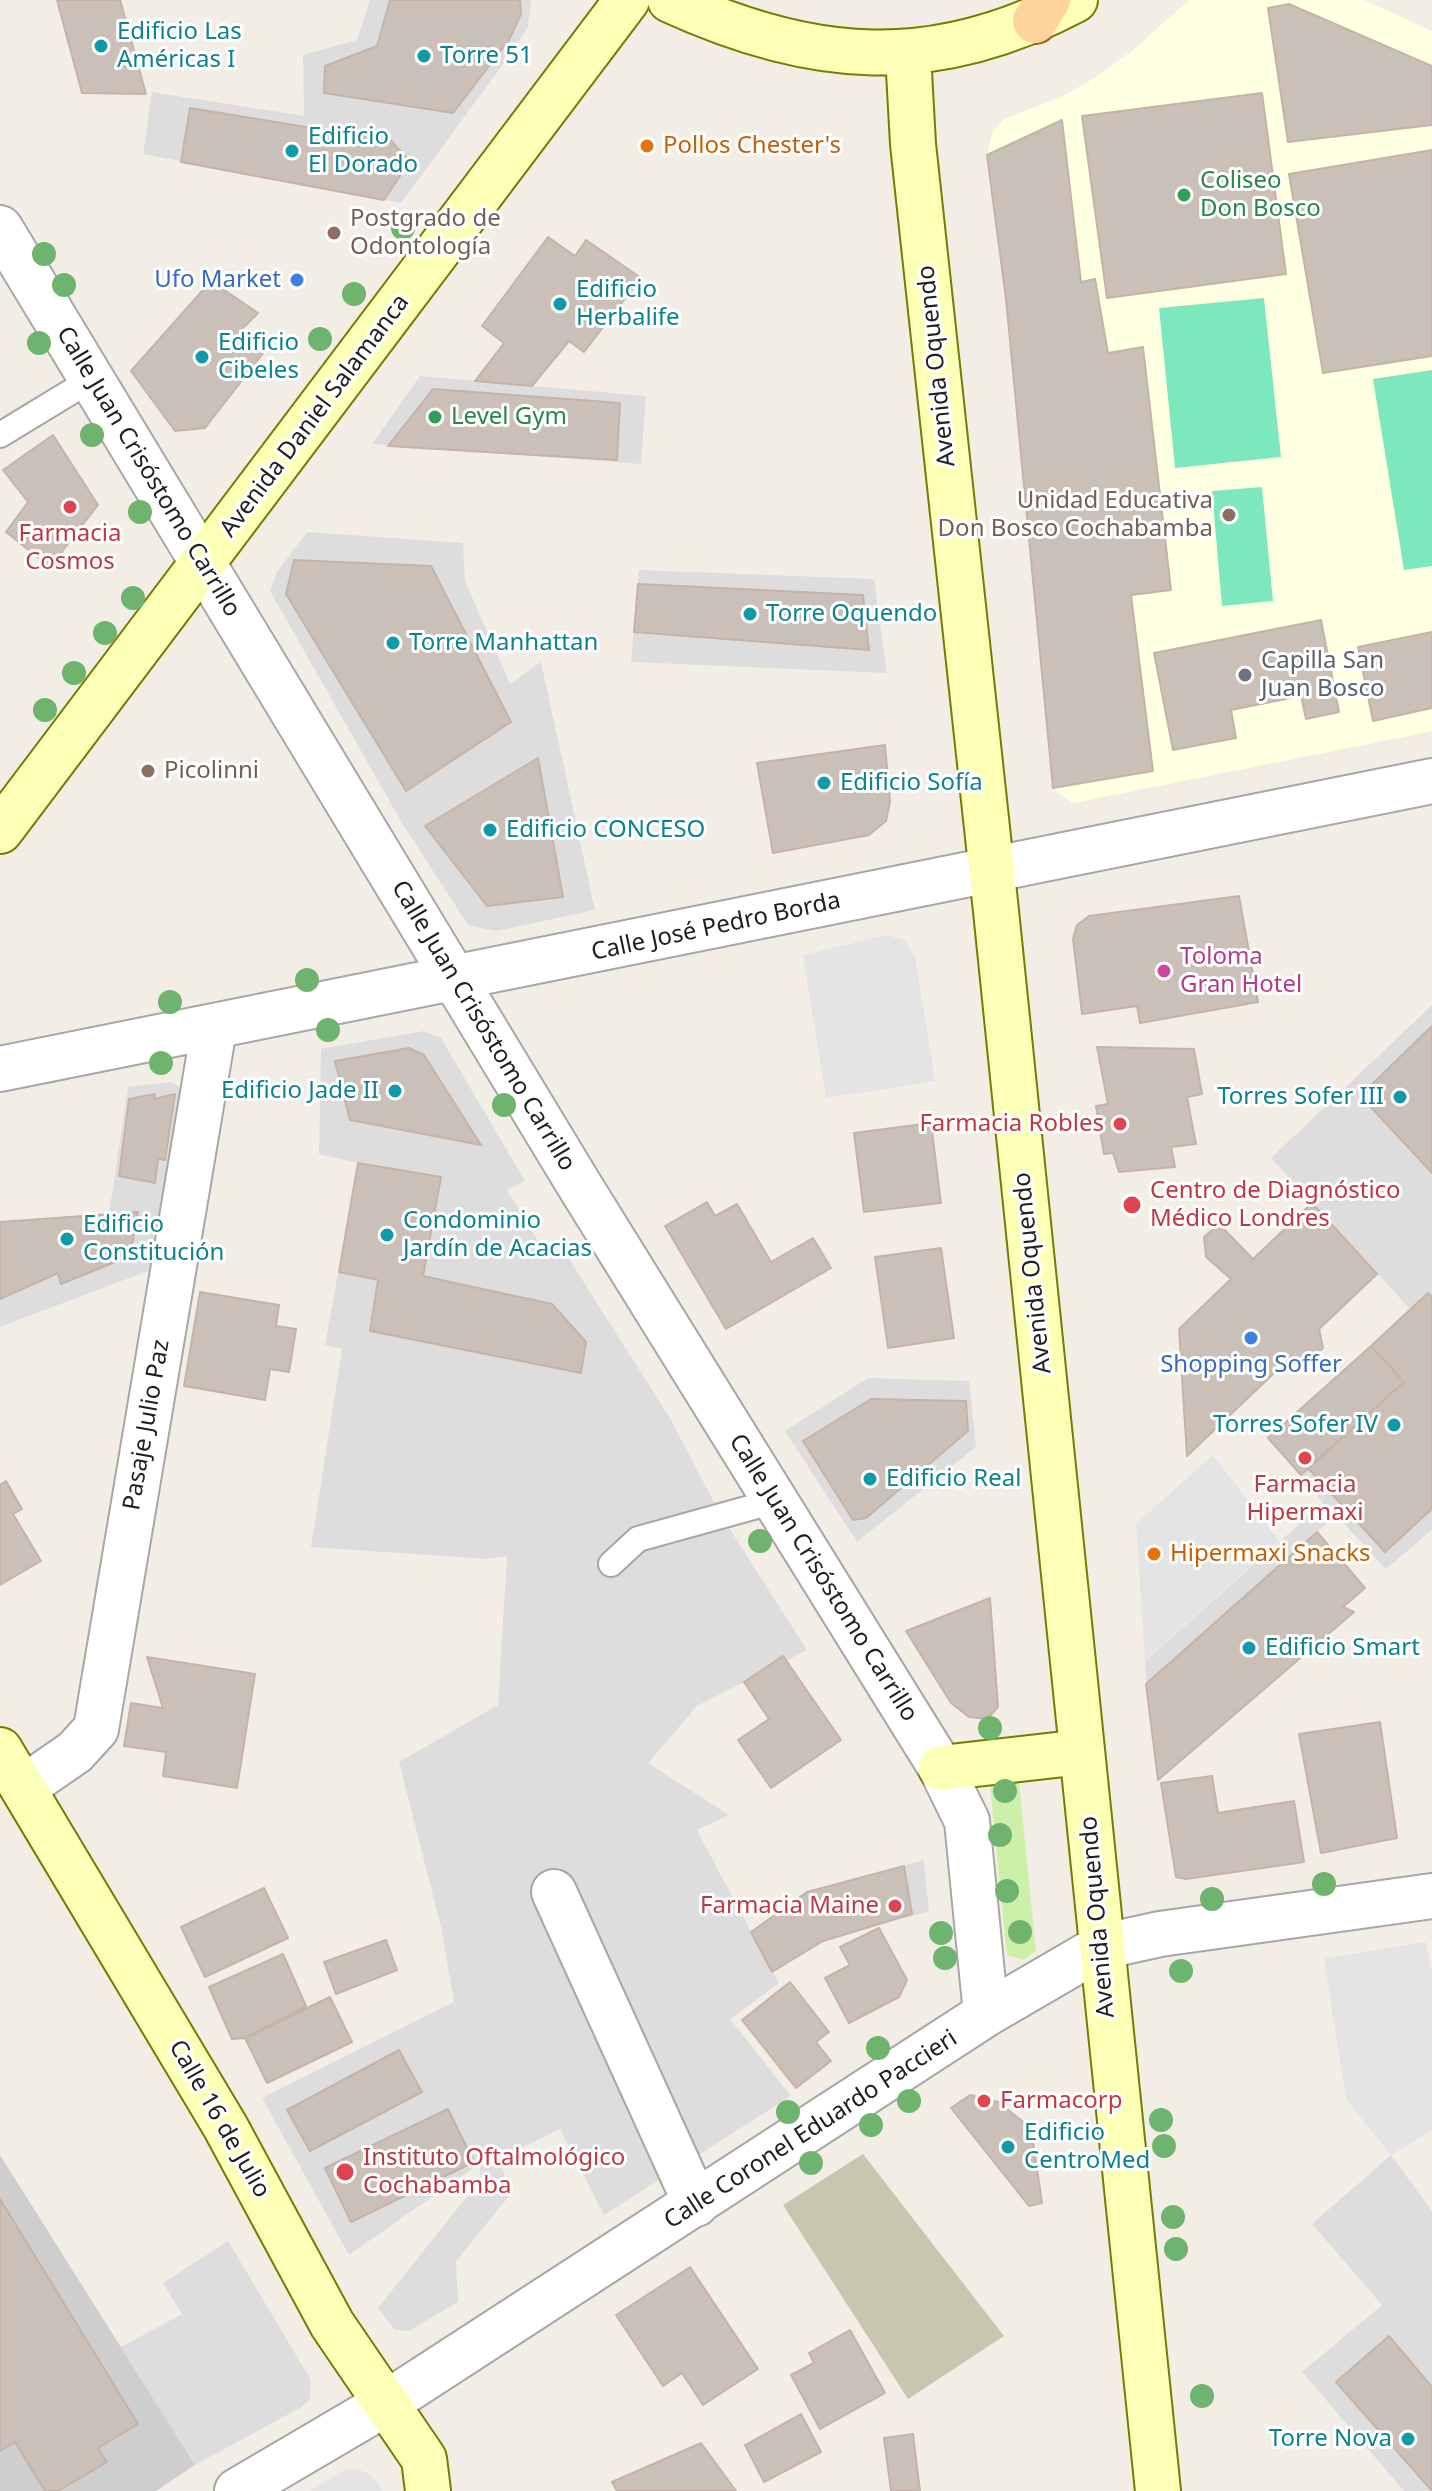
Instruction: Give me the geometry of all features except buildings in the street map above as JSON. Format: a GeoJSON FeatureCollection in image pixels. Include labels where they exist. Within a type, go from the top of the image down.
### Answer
{"type":"FeatureCollection","features":[{"type":"Feature","properties":{"kind":"main road","name":"Avenida Daniel Salamanca"},"geometry":{"type":"LineString","coordinates":[[0,831],[627,0]]}},
{"type":"Feature","properties":{"kind":"main road"},"geometry":{"type":"LineString","coordinates":[[670,0],[727,26],[823,49],[908,54],[994,37],[1042,11],[1075,0]]}},
{"type":"Feature","properties":{"kind":"main road","name":"Avenida Oquendo"},"geometry":{"type":"LineString","coordinates":[[908,54],[920,213],[992,868],[1158,2491]]}},
{"type":"Feature","properties":{"kind":"main road","name":"Calle 16 de Julio"},"geometry":{"type":"LineString","coordinates":[[0,1750],[225,2126],[332,2324],[424,2459],[428,2491]]}},
{"type":"Feature","properties":{"kind":"main road"},"geometry":{"type":"LineString","coordinates":[[941,1768],[1082,1752]]}},
{"type":"Feature","properties":{"kind":"street","name":"Calle Juan Crisóstomo Carrillo"},"geometry":{"type":"LineString","coordinates":[[0,228],[455,980],[941,1768],[967,1821],[986,2014]]}},
{"type":"Feature","properties":{"kind":"street","name":"Calle José Pedro Borda"},"geometry":{"type":"LineString","coordinates":[[0,1069],[455,980],[992,868],[1432,781]]}},
{"type":"Feature","properties":{"kind":"street","name":"Pasaje Julio Paz"},"geometry":{"type":"LineString","coordinates":[[23,1788],[75,1752],[96,1729],[214,1028]]}},
{"type":"Feature","properties":{"kind":"street"},"geometry":{"type":"LineString","coordinates":[[554,1892],[696,2204]]}},
{"type":"Feature","properties":{"kind":"street","name":"Calle Coronel Eduardo Paccieri"},"geometry":{"type":"LineString","coordinates":[[237,2491],[385,2404],[986,2014],[1101,1947],[1160,1934],[1432,1896]]}},
{"type":"Feature","properties":{"kind":"lane"},"geometry":{"type":"LineString","coordinates":[[0,435],[92,379]]}},
{"type":"Feature","properties":{"kind":"lane"},"geometry":{"type":"LineString","coordinates":[[611,1564],[638,1539],[775,1501]]}},
{"type":"Feature","properties":{"kind":"shaded area"},"geometry":{"type":"Polygon","coordinates":[[[370,0],[530,0],[531,4],[528,26],[515,48],[401,203],[143,154],[152,92],[304,116],[303,55],[357,40],[370,0]]]}},
{"type":"Feature","properties":{"kind":"shaded area","name":"Unidad Educativa Don Bosco Cochabamba"},"geometry":{"type":"Polygon","coordinates":[[[1189,0],[1364,0],[1432,31],[1432,731],[1072,803],[1053,788],[1006,299],[987,155],[993,131],[1004,119],[1061,97],[1093,79],[1132,51],[1189,0]]]}},
{"type":"Feature","properties":{"kind":"shaded area"},"geometry":{"type":"Polygon","coordinates":[[[420,376],[646,396],[641,464],[372,444],[420,376]]]}},
{"type":"Feature","properties":{"kind":"shaded area","name":"Torre Manhattan"},"geometry":{"type":"Polygon","coordinates":[[[307,532],[463,543],[465,581],[510,684],[541,662],[595,910],[496,931],[468,925],[402,823],[270,591],[277,572],[307,532]]]}},
{"type":"Feature","properties":{"kind":"shaded area","name":"Torre Oquendo"},"geometry":{"type":"Polygon","coordinates":[[[639,570],[874,579],[887,673],[631,662],[639,570]]]}},
{"type":"Feature","properties":{"kind":"shaded area"},"geometry":{"type":"Polygon","coordinates":[[[887,935],[904,940],[915,956],[935,1081],[826,1098],[803,955],[887,935]]]}},
{"type":"Feature","properties":{"kind":"shaded area"},"geometry":{"type":"Polygon","coordinates":[[[1432,1005],[1432,1530],[1386,1569],[1336,1515],[1146,1684],[1145,1661],[1323,1503],[1301,1475],[1404,1383],[1371,1346],[1410,1309],[1271,1158],[1432,1005]]]}},
{"type":"Feature","properties":{"kind":"shaded area"},"geometry":{"type":"Polygon","coordinates":[[[424,1031],[441,1038],[525,1181],[507,1190],[543,1249],[564,1251],[668,1415],[722,1517],[807,1650],[697,1706],[648,1763],[729,1815],[697,1830],[751,1932],[807,1892],[924,1860],[929,1911],[823,1941],[773,1972],[779,1983],[730,2019],[791,2096],[604,2215],[560,2129],[500,2159],[510,2195],[456,2261],[458,2302],[409,2331],[395,2330],[378,2308],[481,2179],[479,2164],[349,2255],[262,2098],[454,2002],[441,1927],[399,1762],[498,1705],[507,1556],[487,1559],[311,1547],[342,1349],[325,1345],[358,1163],[319,1154],[321,1049],[424,1031]]]}},
{"type":"Feature","properties":{"kind":"shaded area","name":"Edificio Constitución"},"geometry":{"type":"Polygon","coordinates":[[[170,1082],[178,1086],[184,1097],[161,1266],[0,1327],[0,1222],[109,1214],[128,1087],[170,1082]]]}},
{"type":"Feature","properties":{"kind":"shaded area","name":"Edificio Real"},"geometry":{"type":"Polygon","coordinates":[[[868,1378],[969,1381],[976,1447],[857,1542],[785,1431],[868,1378]]]}},
{"type":"Feature","properties":{"kind":"shaded area"},"geometry":{"type":"Polygon","coordinates":[[[1213,1455],[1279,1541],[1145,1660],[1136,1524],[1213,1455]]]}},
{"type":"Feature","properties":{"kind":"shaded area"},"geometry":{"type":"Polygon","coordinates":[[[1426,1942],[1432,1974],[1432,2130],[1391,2155],[1346,2099],[1324,1959],[1426,1942]]]}},
{"type":"Feature","properties":{"kind":"shaded area"},"geometry":{"type":"Polygon","coordinates":[[[863,2154],[1004,2336],[908,2399],[783,2205],[863,2154]]]}},
{"type":"Feature","properties":{"kind":"shaded area"},"geometry":{"type":"Polygon","coordinates":[[[0,2155],[195,2465],[156,2491],[0,2491],[0,2155]]]}},
{"type":"Feature","properties":{"kind":"shaded area"},"geometry":{"type":"Polygon","coordinates":[[[1391,2155],[1432,2211],[1432,2491],[1404,2491],[1302,2372],[1382,2305],[1312,2224],[1391,2155]]]}},
{"type":"Feature","properties":{"kind":"shaded area"},"geometry":{"type":"Polygon","coordinates":[[[228,2241],[311,2380],[310,2399],[300,2408],[195,2465],[121,2347],[182,2314],[163,2283],[228,2241]]]}},
{"type":"Feature","properties":{"kind":"shaded area"},"geometry":{"type":"Polygon","coordinates":[[[355,2468],[371,2475],[383,2491],[310,2491],[342,2471],[355,2468]]]}},
{"type":"Feature","properties":{"kind":"green space"},"geometry":{"type":"Polygon","coordinates":[[[1264,298],[1281,457],[1175,468],[1159,308],[1264,298]]]}},
{"type":"Feature","properties":{"kind":"green space"},"geometry":{"type":"Polygon","coordinates":[[[1432,370],[1432,566],[1404,570],[1373,379],[1432,370]]]}},
{"type":"Feature","properties":{"kind":"green space"},"geometry":{"type":"Polygon","coordinates":[[[1262,487],[1273,601],[1222,606],[1212,491],[1262,487]]]}},
{"type":"Feature","properties":{"kind":"green space"},"geometry":{"type":"Polygon","coordinates":[[[1011,1775],[1019,1782],[1036,1951],[1023,1960],[1007,1955],[990,1784],[1011,1775]]]}},
{"type":"Feature","properties":{"kind":"place","name":"Edificio Las Américas I"},"geometry":{"type":"Point","coordinates":[101,46]}},
{"type":"Feature","properties":{"kind":"place","name":"Torre 51"},"geometry":{"type":"Point","coordinates":[424,56]}},
{"type":"Feature","properties":{"kind":"place","name":"Pollos Chester's"},"geometry":{"type":"Point","coordinates":[647,146]}},
{"type":"Feature","properties":{"kind":"place","name":"Edificio El Dorado"},"geometry":{"type":"Point","coordinates":[292,151]}},
{"type":"Feature","properties":{"kind":"place","name":"Coliseo Don Bosco"},"geometry":{"type":"Point","coordinates":[1184,195]}},
{"type":"Feature","properties":{"kind":"place","name":"Postgrado de Odontología"},"geometry":{"type":"Point","coordinates":[334,233]}},
{"type":"Feature","properties":{"kind":"place","name":"Ufo Market"},"geometry":{"type":"Point","coordinates":[297,280]}},
{"type":"Feature","properties":{"kind":"place","name":"Edificio Herbalife"},"geometry":{"type":"Point","coordinates":[560,304]}},
{"type":"Feature","properties":{"kind":"place","name":"Edificio Cibeles"},"geometry":{"type":"Point","coordinates":[202,357]}},
{"type":"Feature","properties":{"kind":"place","name":"Level Gym"},"geometry":{"type":"Point","coordinates":[435,417]}},
{"type":"Feature","properties":{"kind":"place","name":"Farmacia Cosmos"},"geometry":{"type":"Point","coordinates":[70,507]}},
{"type":"Feature","properties":{"kind":"place","name":"Unidad Educativa Don Bosco Cochabamba"},"geometry":{"type":"Point","coordinates":[1229,515]}},
{"type":"Feature","properties":{"kind":"place","name":"Torre Oquendo"},"geometry":{"type":"Point","coordinates":[750,614]}},
{"type":"Feature","properties":{"kind":"place","name":"Torre Manhattan"},"geometry":{"type":"Point","coordinates":[393,643]}},
{"type":"Feature","properties":{"kind":"place","name":"Capilla San Juan Bosco"},"geometry":{"type":"Point","coordinates":[1245,675]}},
{"type":"Feature","properties":{"kind":"place","name":"Picolinni"},"geometry":{"type":"Point","coordinates":[148,771]}},
{"type":"Feature","properties":{"kind":"place","name":"Edificio Sofía"},"geometry":{"type":"Point","coordinates":[824,783]}},
{"type":"Feature","properties":{"kind":"place","name":"Edificio CONCESO"},"geometry":{"type":"Point","coordinates":[490,830]}},
{"type":"Feature","properties":{"kind":"place","name":"Toloma Gran Hotel"},"geometry":{"type":"Point","coordinates":[1164,971]}},
{"type":"Feature","properties":{"kind":"place","name":"Edificio Jade II"},"geometry":{"type":"Point","coordinates":[395,1091]}},
{"type":"Feature","properties":{"kind":"place","name":"Torres Sofer III"},"geometry":{"type":"Point","coordinates":[1400,1097]}},
{"type":"Feature","properties":{"kind":"place","name":"Farmacia Robles"},"geometry":{"type":"Point","coordinates":[1120,1124]}},
{"type":"Feature","properties":{"kind":"place","name":"Centro de Diagnóstico Médico Londres"},"geometry":{"type":"Point","coordinates":[1132,1205]}},
{"type":"Feature","properties":{"kind":"place","name":"Condominio Jardín de Acacias"},"geometry":{"type":"Point","coordinates":[387,1235]}},
{"type":"Feature","properties":{"kind":"place","name":"Edificio Constitución"},"geometry":{"type":"Point","coordinates":[67,1239]}},
{"type":"Feature","properties":{"kind":"place","name":"Shopping Soffer"},"geometry":{"type":"Point","coordinates":[1251,1338]}},
{"type":"Feature","properties":{"kind":"place","name":"Torres Sofer IV"},"geometry":{"type":"Point","coordinates":[1394,1425]}},
{"type":"Feature","properties":{"kind":"place","name":"Farmacia Hipermaxi"},"geometry":{"type":"Point","coordinates":[1305,1458]}},
{"type":"Feature","properties":{"kind":"place","name":"Edificio Real"},"geometry":{"type":"Point","coordinates":[870,1479]}},
{"type":"Feature","properties":{"kind":"place","name":"Hipermaxi Snacks"},"geometry":{"type":"Point","coordinates":[1154,1554]}},
{"type":"Feature","properties":{"kind":"place","name":"Edificio Smart"},"geometry":{"type":"Point","coordinates":[1249,1648]}},
{"type":"Feature","properties":{"kind":"place","name":"Farmacia Maine"},"geometry":{"type":"Point","coordinates":[895,1906]}},
{"type":"Feature","properties":{"kind":"place","name":"Farmacorp"},"geometry":{"type":"Point","coordinates":[984,2101]}},
{"type":"Feature","properties":{"kind":"place","name":"Edificio CentroMed"},"geometry":{"type":"Point","coordinates":[1008,2147]}},
{"type":"Feature","properties":{"kind":"place","name":"Instituto Oftalmológico Cochabamba"},"geometry":{"type":"Point","coordinates":[345,2172]}},
{"type":"Feature","properties":{"kind":"place","name":"Torre Nova"},"geometry":{"type":"Point","coordinates":[1408,2439]}}]}
